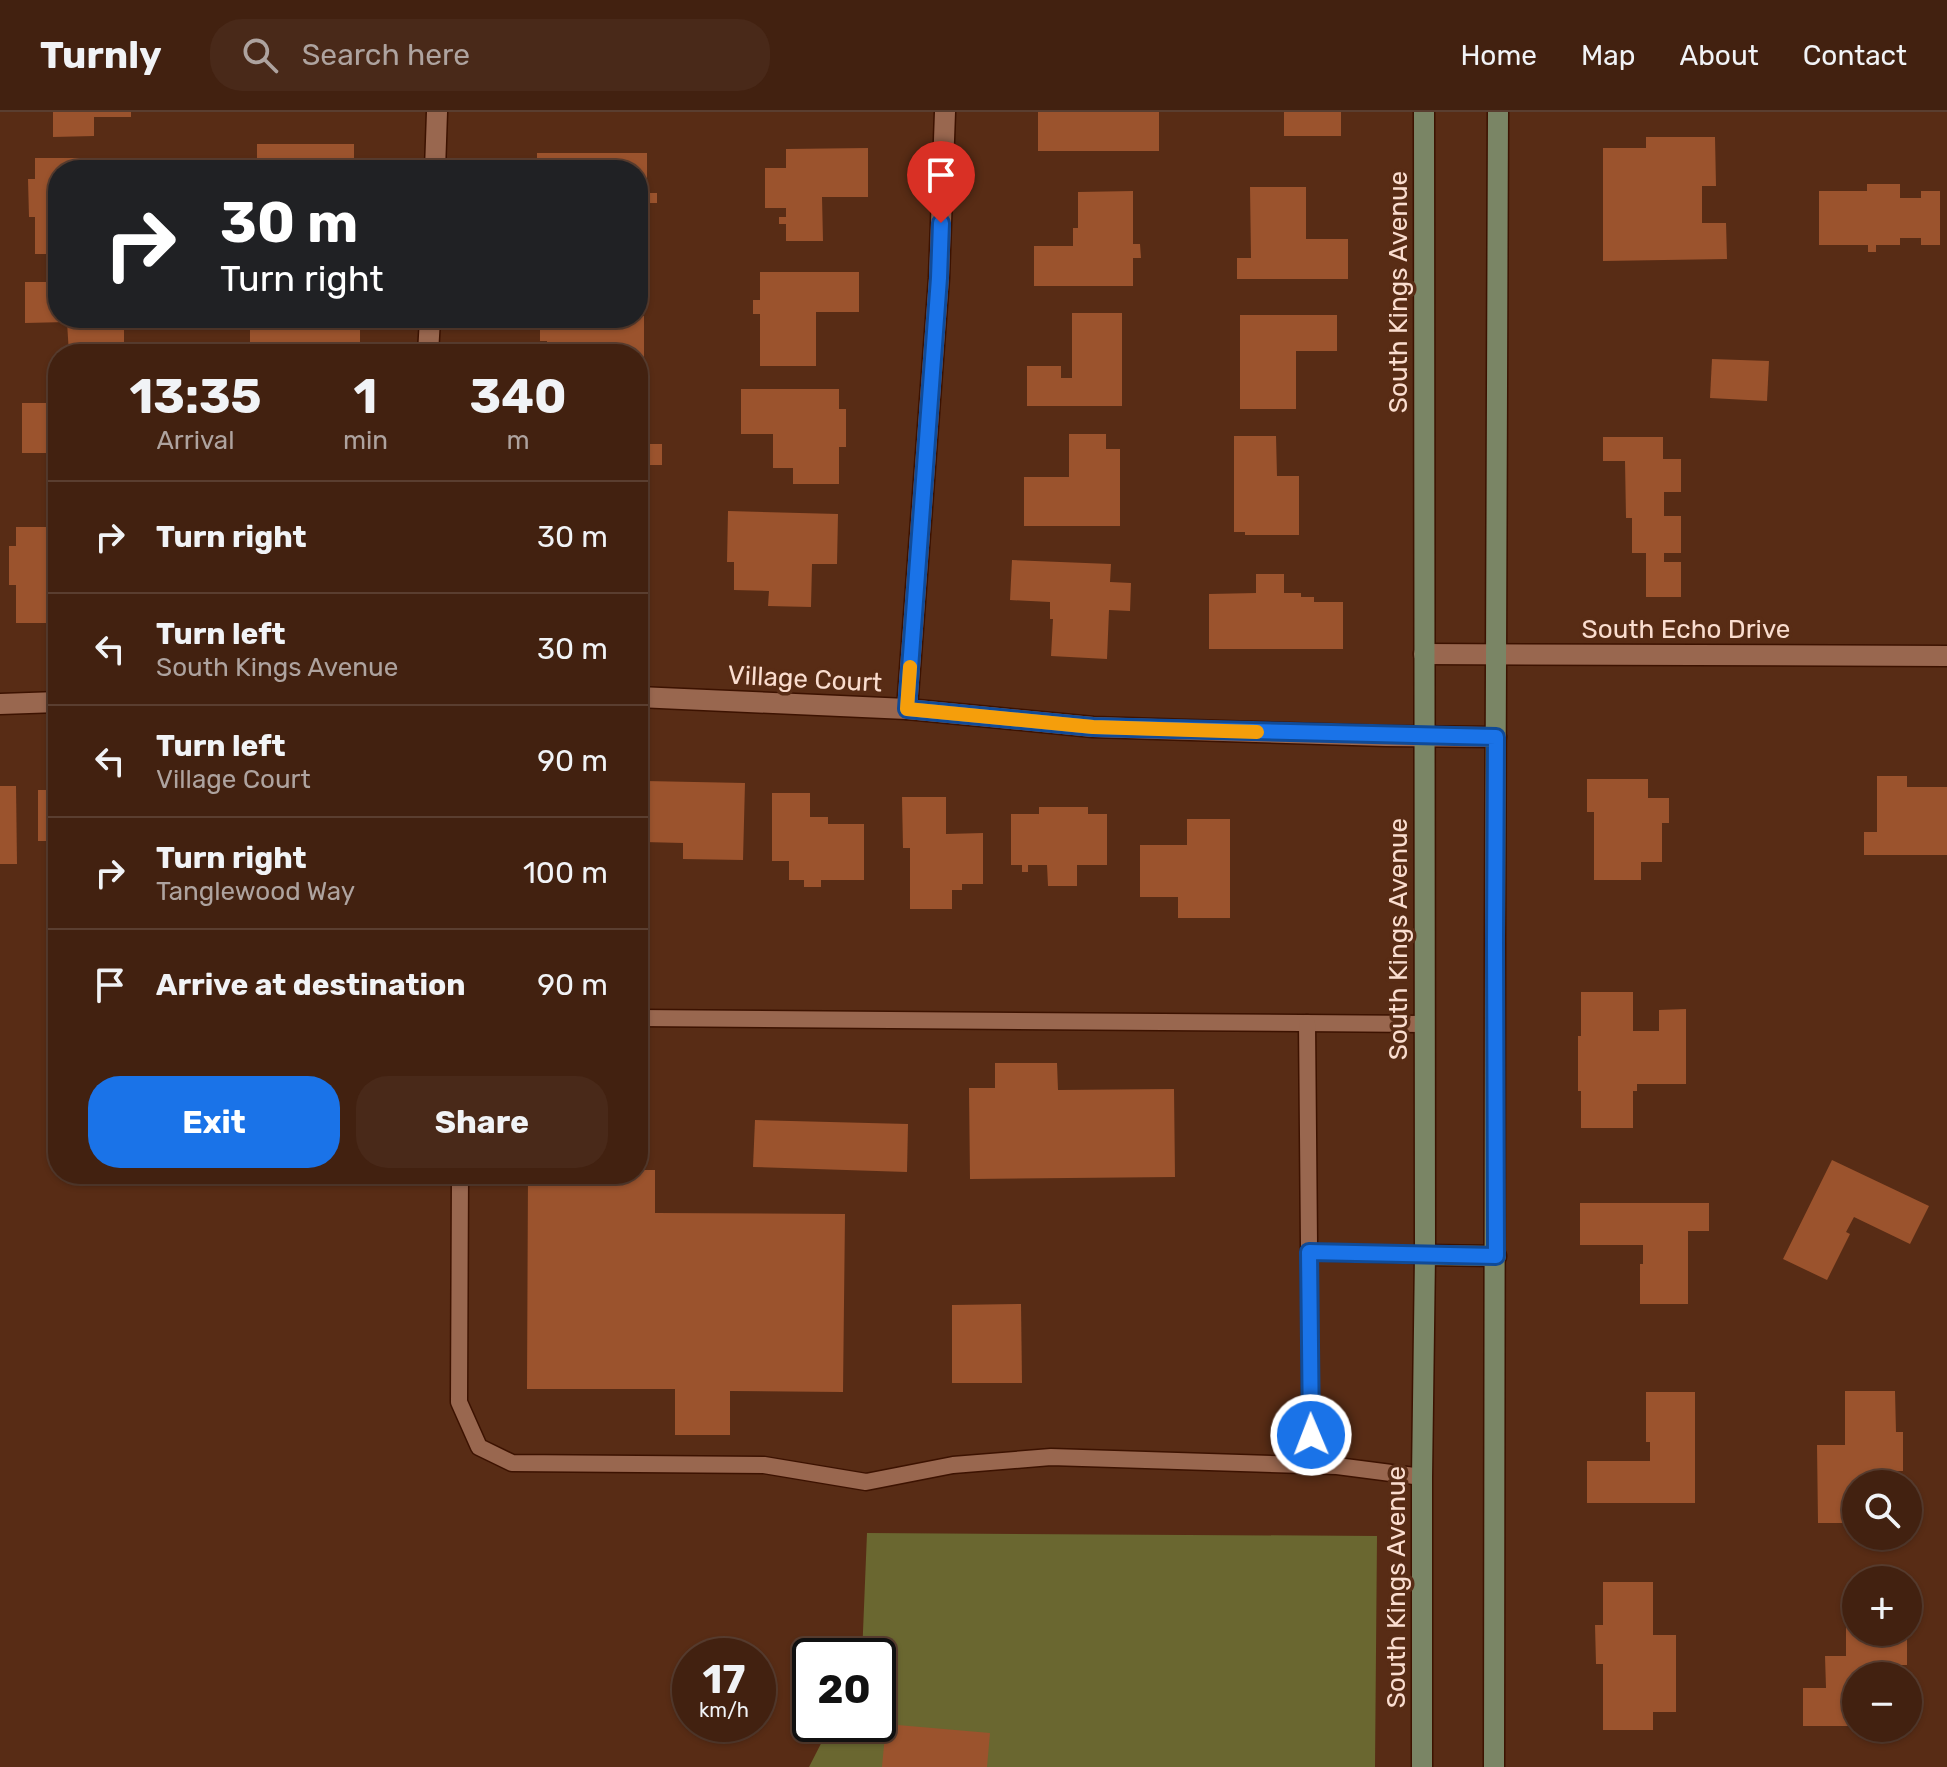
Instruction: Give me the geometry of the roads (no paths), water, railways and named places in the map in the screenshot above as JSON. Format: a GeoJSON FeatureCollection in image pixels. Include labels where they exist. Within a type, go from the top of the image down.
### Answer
{"type":"FeatureCollection","features":[{"type":"Feature","properties":{"kind":"main road","name":"South Kings Avenue"},"geometry":{"type":"LineString","coordinates":[[1422,1767],[1424,112]]}},
{"type":"Feature","properties":{"kind":"main road"},"geometry":{"type":"LineString","coordinates":[[1494,1767],[1498,112]]}},
{"type":"Feature","properties":{"kind":"main road"},"geometry":{"type":"LineString","coordinates":[[1425,1255],[1496,1256]]}},
{"type":"Feature","properties":{"kind":"street"},"geometry":{"type":"LineString","coordinates":[[435,160],[437,112]]}},
{"type":"Feature","properties":{"kind":"street"},"geometry":{"type":"LineString","coordinates":[[907,709],[939,278],[945,112]]}},
{"type":"Feature","properties":{"kind":"street","name":"South Echo Drive"},"geometry":{"type":"LineString","coordinates":[[1424,654],[1947,656]]}},
{"type":"Feature","properties":{"kind":"street","name":"Village Court"},"geometry":{"type":"LineString","coordinates":[[648,697],[907,709],[1093,727],[1496,737]]}},
{"type":"Feature","properties":{"kind":"street"},"geometry":{"type":"LineString","coordinates":[[0,704],[48,702]]}},
{"type":"Feature","properties":{"kind":"lane"},"geometry":{"type":"LineString","coordinates":[[648,1018],[1424,1024]]}},
{"type":"Feature","properties":{"kind":"lane"},"geometry":{"type":"LineString","coordinates":[[1307,1023],[1311,1466]]}},
{"type":"Feature","properties":{"kind":"lane"},"geometry":{"type":"LineString","coordinates":[[460,1184],[459,1402],[479,1447],[512,1463],[764,1465],[866,1482],[953,1465],[1051,1457],[1337,1466],[1422,1477]]}},
{"type":"Feature","properties":{"kind":"lane"},"geometry":{"type":"LineString","coordinates":[[1309,1252],[1425,1255]]}}]}
